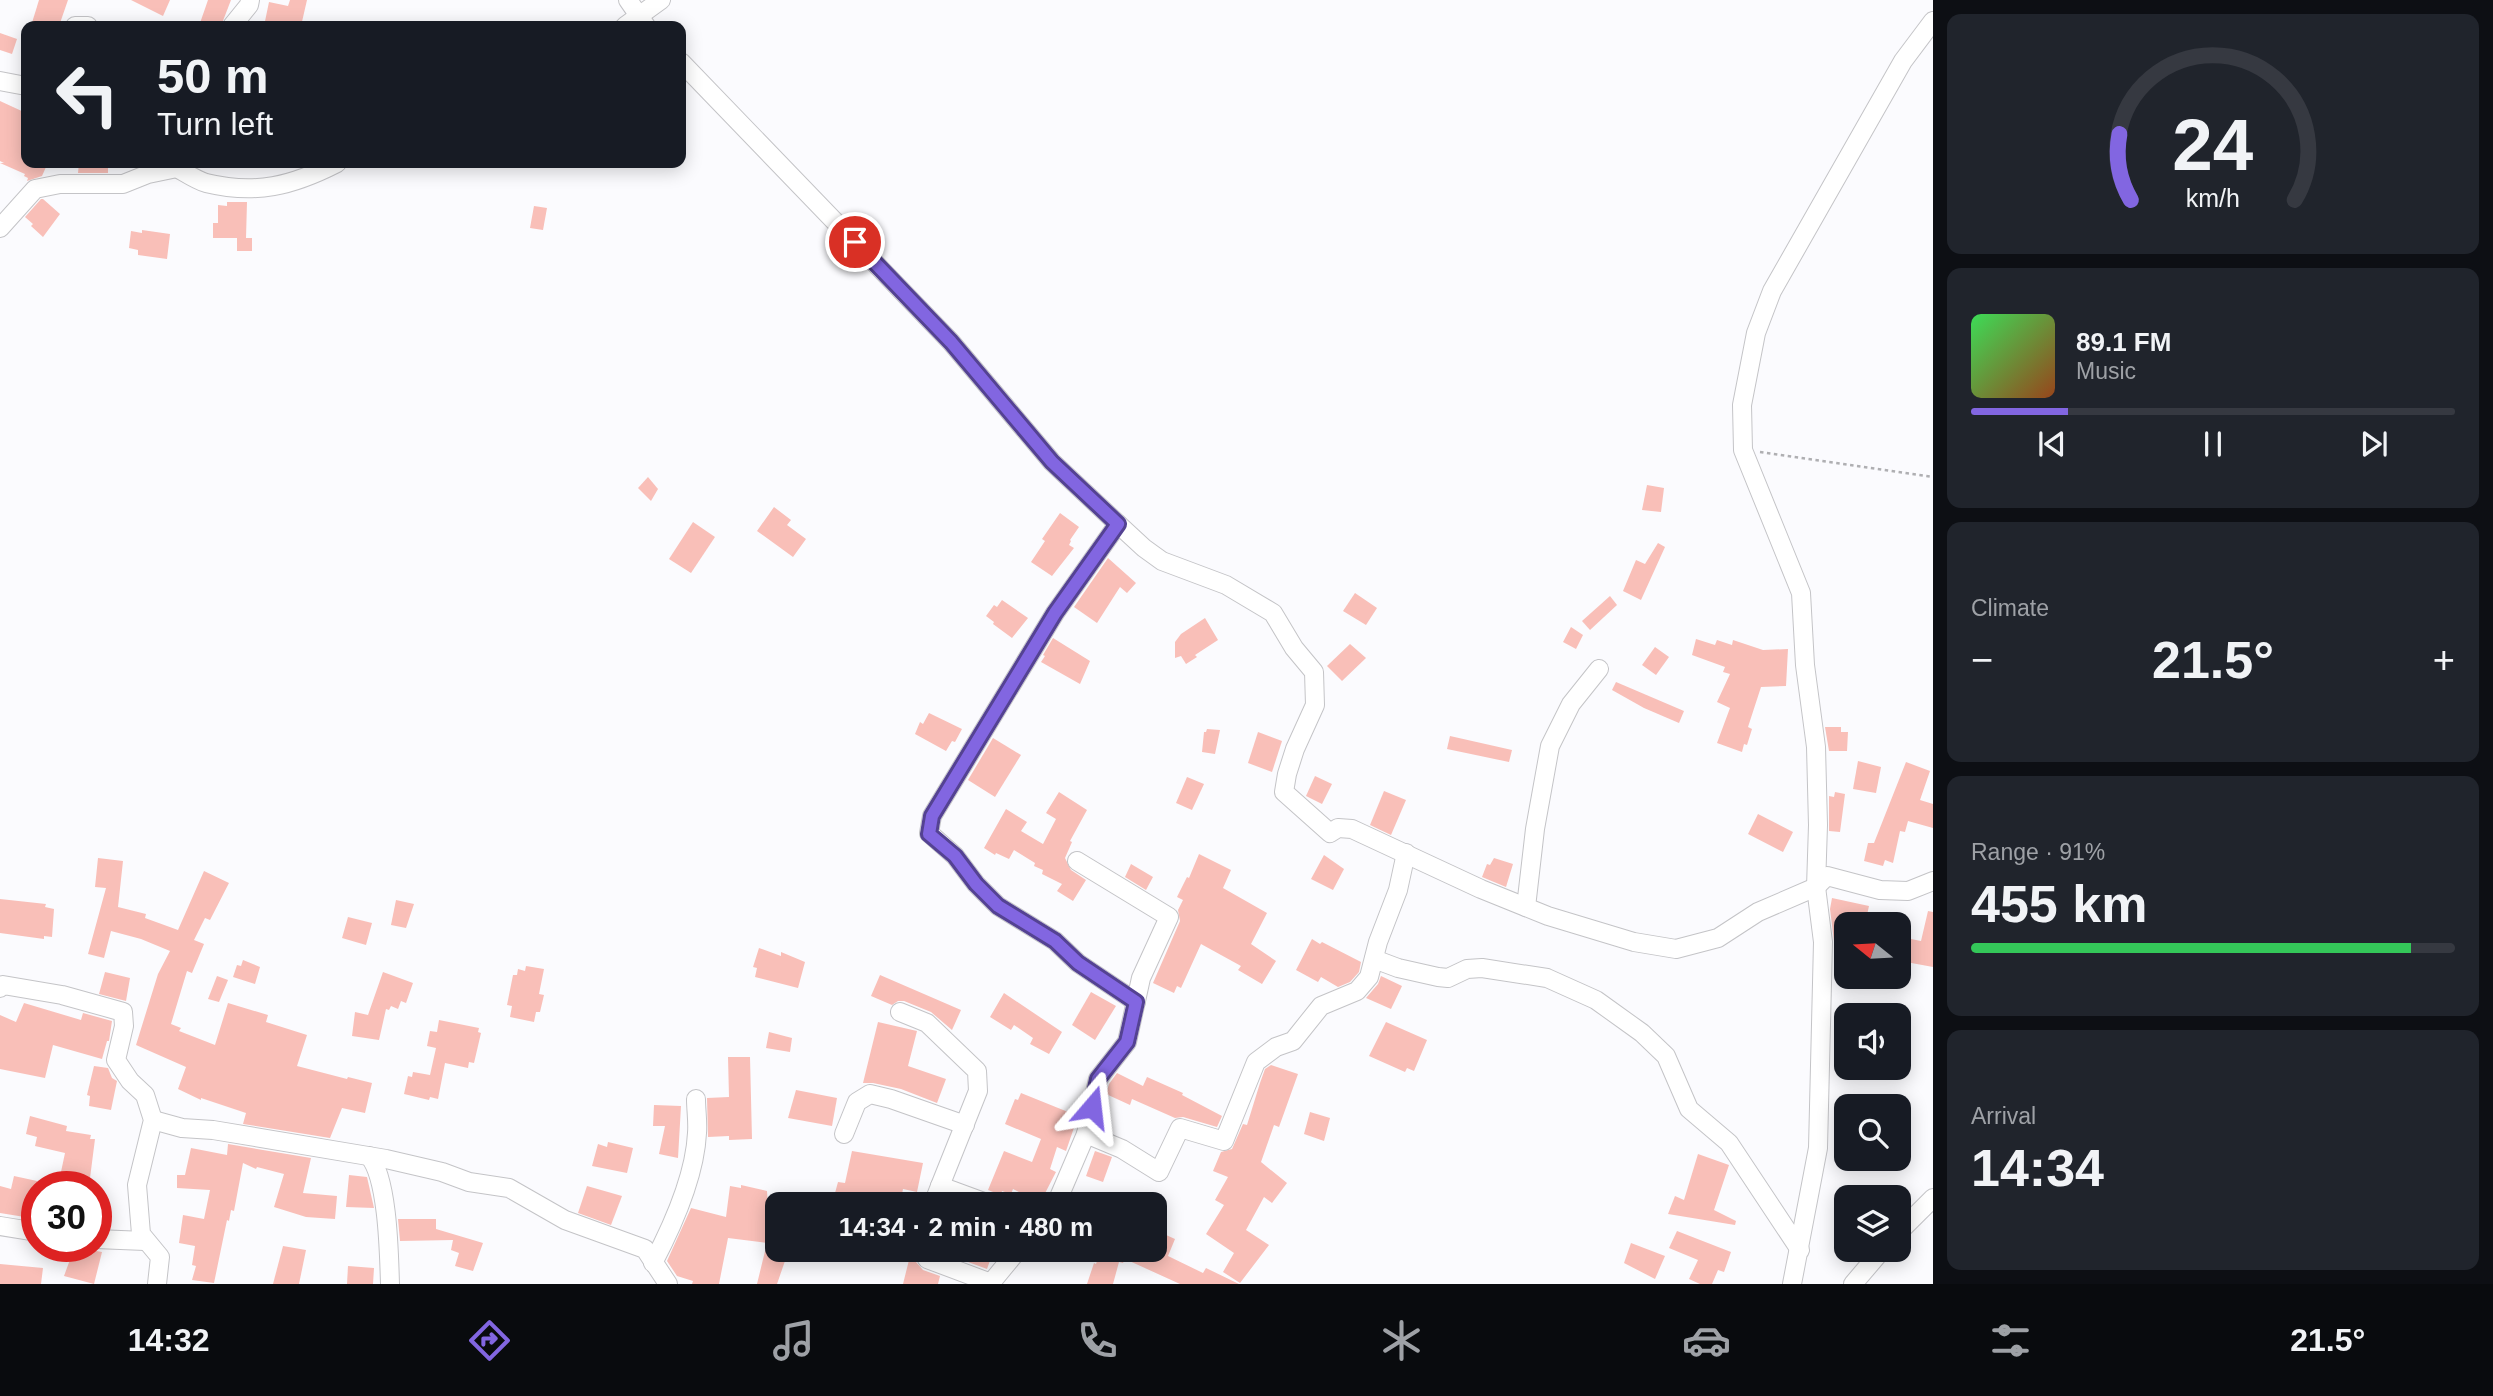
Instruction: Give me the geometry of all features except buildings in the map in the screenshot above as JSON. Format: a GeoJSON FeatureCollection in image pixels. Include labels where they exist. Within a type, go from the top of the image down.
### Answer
{"type":"FeatureCollection","features":[{"type":"Feature","properties":{"kind":"street"},"geometry":{"type":"LineString","coordinates":[[236,21],[250,0]]}},
{"type":"Feature","properties":{"kind":"street"},"geometry":{"type":"LineString","coordinates":[[628,0],[636,21]]}},
{"type":"Feature","properties":{"kind":"street"},"geometry":{"type":"LineString","coordinates":[[639,21],[661,0]]}},
{"type":"Feature","properties":{"kind":"street"},"geometry":{"type":"LineString","coordinates":[[1792,1284],[1818,1148],[1823,942],[1816,887],[1816,747],[1805,665],[1801,593],[1743,450],[1742,405],[1756,333],[1772,291],[1903,61],[1933,21]]}},
{"type":"Feature","properties":{"kind":"street"},"geometry":{"type":"LineString","coordinates":[[686,67],[951,342],[1052,462],[1118,524],[1162,561],[1226,585],[1273,612],[1294,648],[1314,672],[1315,705],[1291,761],[1284,792],[1330,834],[1338,828],[1352,829],[1526,907],[1633,942],[1676,949],[1718,939],[1758,912],[1816,887],[1827,876],[1880,890],[1908,891],[1933,881]]}},
{"type":"Feature","properties":{"kind":"street"},"geometry":{"type":"LineString","coordinates":[[0,81],[21,85]]}},
{"type":"Feature","properties":{"kind":"street"},"geometry":{"type":"LineString","coordinates":[[0,228],[35,189],[60,184],[123,184],[170,168]]}},
{"type":"Feature","properties":{"kind":"street"},"geometry":{"type":"LineString","coordinates":[[181,168],[204,183],[244,188],[275,187],[306,179],[327,168]]}},
{"type":"Feature","properties":{"kind":"street"},"geometry":{"type":"LineString","coordinates":[[1118,524],[1055,613],[932,816],[928,829],[929,834],[955,856],[976,884],[998,906],[1055,941],[1078,963],[1136,1002]]}},
{"type":"Feature","properties":{"kind":"street"},"geometry":{"type":"LineString","coordinates":[[1526,907],[1535,829],[1550,746],[1571,704],[1599,669]]}},
{"type":"Feature","properties":{"kind":"street"},"geometry":{"type":"LineString","coordinates":[[1086,1134],[1122,1149],[1159,1172],[1180,1129],[1224,1141],[1256,1062],[1276,1047],[1293,1041],[1321,1006],[1357,991],[1369,977],[1378,942],[1393,908],[1406,853]]}},
{"type":"Feature","properties":{"kind":"street"},"geometry":{"type":"LineString","coordinates":[[1061,1192],[1086,1134],[1098,1079],[1127,1042],[1141,978],[1169,917],[1077,861]]}},
{"type":"Feature","properties":{"kind":"street"},"geometry":{"type":"LineString","coordinates":[[1374,959],[1428,976],[1448,978],[1467,969],[1482,968],[1548,978],[1595,1000],[1642,1033],[1666,1056],[1689,1110],[1729,1143],[1800,1250]]}},
{"type":"Feature","properties":{"kind":"street"},"geometry":{"type":"LineString","coordinates":[[0,988],[3,985],[62,995],[123,1012],[124,1026],[116,1060],[130,1081],[145,1095],[153,1120],[136,1185],[141,1234],[160,1257],[157,1284]]}},
{"type":"Feature","properties":{"kind":"street"},"geometry":{"type":"LineString","coordinates":[[900,1012],[927,1024],[977,1071],[978,1091],[938,1192]]}},
{"type":"Feature","properties":{"kind":"street"},"geometry":{"type":"LineString","coordinates":[[844,1135],[857,1102],[870,1094],[891,1098],[965,1125]]}},
{"type":"Feature","properties":{"kind":"street"},"geometry":{"type":"LineString","coordinates":[[653,1263],[673,1226],[688,1180],[697,1134],[696,1099]]}},
{"type":"Feature","properties":{"kind":"street"},"geometry":{"type":"LineString","coordinates":[[153,1120],[182,1128],[213,1130],[369,1156],[442,1172],[469,1182],[509,1188],[565,1220],[645,1249],[668,1284]]}},
{"type":"Feature","properties":{"kind":"street"},"geometry":{"type":"LineString","coordinates":[[369,1156],[375,1163],[381,1181],[390,1284]]}},
{"type":"Feature","properties":{"kind":"street"},"geometry":{"type":"LineString","coordinates":[[940,1186],[956,1192]]}},
{"type":"Feature","properties":{"kind":"street"},"geometry":{"type":"LineString","coordinates":[[1911,1220],[1933,1198]]}},
{"type":"Feature","properties":{"kind":"street"},"geometry":{"type":"LineString","coordinates":[[0,1226],[21,1229]]}},
{"type":"Feature","properties":{"kind":"street"},"geometry":{"type":"LineString","coordinates":[[112,1240],[145,1241]]}},
{"type":"Feature","properties":{"kind":"street"},"geometry":{"type":"LineString","coordinates":[[935,1262],[990,1284],[1008,1262]]}},
{"type":"Feature","properties":{"kind":"street"},"geometry":{"type":"LineString","coordinates":[[1853,1284],[1872,1262]]}},
{"type":"Feature","properties":{"kind":"path"},"geometry":{"type":"LineString","coordinates":[[1743,450],[1933,477]]}},
{"type":"Feature","properties":{"kind":"route"},"geometry":{"type":"LineString","coordinates":[[855,242],[951,342],[1052,462],[1118,524],[1055,613],[932,816],[928,829],[929,834],[955,856],[976,884],[998,906],[1055,941],[1078,963],[1136,1002],[1127,1042],[1098,1079],[1092,1107]]}}]}
